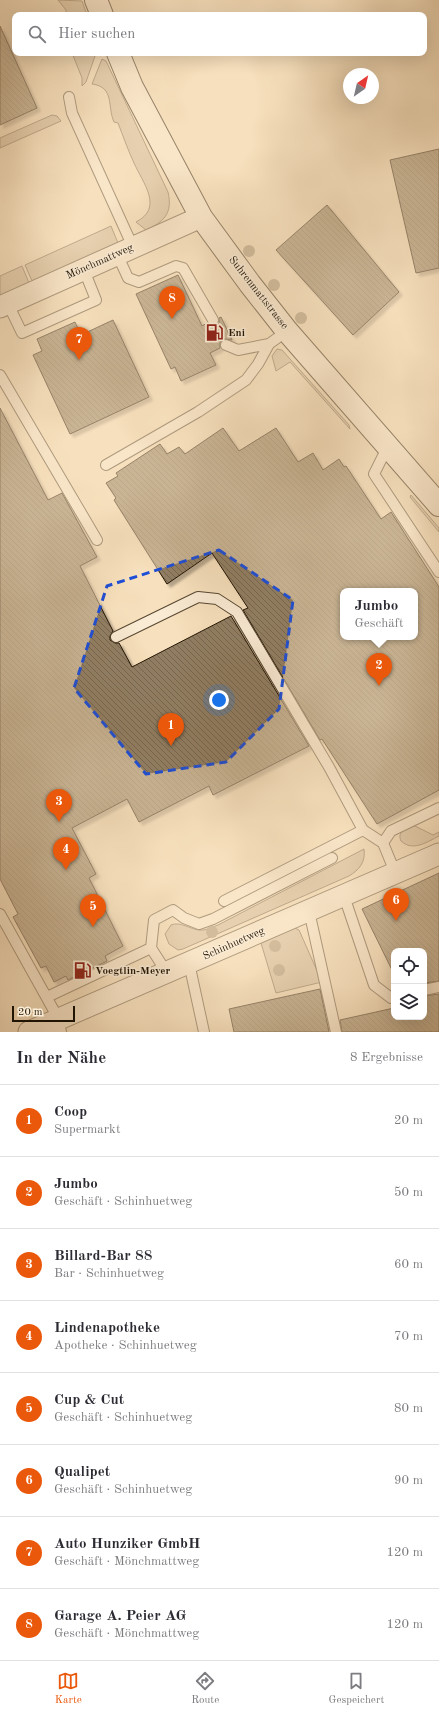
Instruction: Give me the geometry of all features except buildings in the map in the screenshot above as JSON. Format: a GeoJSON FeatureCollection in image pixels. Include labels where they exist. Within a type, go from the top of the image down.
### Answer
{"type":"FeatureCollection","features":[{"type":"Feature","properties":{"kind":"street"},"geometry":{"type":"LineString","coordinates":[[96,0],[101,12]]}},
{"type":"Feature","properties":{"kind":"street","name":"Suhrenmattstrasse"},"geometry":{"type":"LineString","coordinates":[[119,56],[132,87],[201,217],[250,284],[287,331],[439,505]]}},
{"type":"Feature","properties":{"kind":"street","name":"Mönchmattweg"},"geometry":{"type":"LineString","coordinates":[[4,306],[201,217]]}},
{"type":"Feature","properties":{"kind":"street","name":"Schinhuetweg"},"geometry":{"type":"LineString","coordinates":[[29,1032],[60,1025],[167,973],[439,854]]}},
{"type":"Feature","properties":{"kind":"lane"},"geometry":{"type":"LineString","coordinates":[[69,97],[72,112],[125,251],[128,278],[139,282],[176,266],[184,268],[213,320]]}},
{"type":"Feature","properties":{"kind":"lane"},"geometry":{"type":"LineString","coordinates":[[4,306],[22,333],[96,300],[84,270]]}},
{"type":"Feature","properties":{"kind":"lane"},"geometry":{"type":"LineString","coordinates":[[226,345],[238,350],[269,344],[287,331]]}},
{"type":"Feature","properties":{"kind":"lane"},"geometry":{"type":"LineString","coordinates":[[106,465],[198,412],[246,380],[258,364],[269,344]]}},
{"type":"Feature","properties":{"kind":"lane"},"geometry":{"type":"LineString","coordinates":[[0,375],[97,540]]}},
{"type":"Feature","properties":{"kind":"lane"},"geometry":{"type":"LineString","coordinates":[[388,446],[374,474],[439,572]]}},
{"type":"Feature","properties":{"kind":"lane"},"geometry":{"type":"LineString","coordinates":[[116,637],[198,597],[217,598],[237,612],[321,754],[363,830],[383,843],[396,872]]}},
{"type":"Feature","properties":{"kind":"lane"},"geometry":{"type":"LineString","coordinates":[[383,843],[391,831],[439,808]]}},
{"type":"Feature","properties":{"kind":"lane"},"geometry":{"type":"LineString","coordinates":[[224,901],[363,830]]}},
{"type":"Feature","properties":{"kind":"lane"},"geometry":{"type":"LineString","coordinates":[[167,973],[151,948],[154,920],[173,910],[184,918],[199,924],[213,919],[332,858]]}},
{"type":"Feature","properties":{"kind":"lane"},"geometry":{"type":"LineString","coordinates":[[344,896],[374,985],[391,998]]}},
{"type":"Feature","properties":{"kind":"lane"},"geometry":{"type":"LineString","coordinates":[[309,911],[336,1032]]}},
{"type":"Feature","properties":{"kind":"lane"},"geometry":{"type":"LineString","coordinates":[[0,914],[47,997],[60,1025]]}},
{"type":"Feature","properties":{"kind":"lane"},"geometry":{"type":"LineString","coordinates":[[47,997],[151,948]]}},
{"type":"Feature","properties":{"kind":"lane"},"geometry":{"type":"LineString","coordinates":[[189,964],[204,1032]]}},
{"type":"Feature","properties":{"kind":"lane"},"geometry":{"type":"LineString","coordinates":[[427,989],[439,987]]}},
{"type":"Feature","properties":{"kind":"highlighted area"},"geometry":{"type":"Polygon","coordinates":[[[219,550],[293,600],[279,709],[226,762],[146,774],[74,688],[107,586],[219,550]]]}},
{"type":"Feature","properties":{"kind":"shaded area"},"geometry":{"type":"Polygon","coordinates":[[[58,0],[82,1],[86,12],[66,12],[58,0]]]}},
{"type":"Feature","properties":{"kind":"shaded area"},"geometry":{"type":"Polygon","coordinates":[[[73,56],[95,56],[86,82],[82,86],[82,78],[73,56]]]}},
{"type":"Feature","properties":{"kind":"shaded area"},"geometry":{"type":"Polygon","coordinates":[[[102,59],[106,61],[168,192],[169,206],[166,216],[158,224],[146,230],[136,222],[149,210],[149,195],[118,123],[114,122],[107,93],[99,86],[92,84],[102,59]]]}},
{"type":"Feature","properties":{"kind":"shaded area"},"geometry":{"type":"Polygon","coordinates":[[[52,115],[57,116],[61,121],[0,148],[0,138],[52,115]]]}},
{"type":"Feature","properties":{"kind":"shaded area"},"geometry":{"type":"Polygon","coordinates":[[[111,226],[118,243],[32,281],[25,265],[111,226]]]}},
{"type":"Feature","properties":{"kind":"shaded area"},"geometry":{"type":"Polygon","coordinates":[[[22,266],[29,283],[0,296],[0,276],[22,266]]]}},
{"type":"Feature","properties":{"kind":"shaded area"},"geometry":{"type":"Polygon","coordinates":[[[277,349],[282,350],[349,425],[350,429],[290,362],[276,371],[272,356],[277,349]]]}},
{"type":"Feature","properties":{"kind":"shaded area"},"geometry":{"type":"Polygon","coordinates":[[[411,495],[439,528],[439,532],[410,497],[411,495]]]}},
{"type":"Feature","properties":{"kind":"shaded area"},"geometry":{"type":"Polygon","coordinates":[[[413,825],[433,835],[439,832],[439,836],[420,845],[410,846],[401,841],[400,835],[402,831],[413,825]]]}},
{"type":"Feature","properties":{"kind":"shaded area"},"geometry":{"type":"Polygon","coordinates":[[[364,849],[363,862],[356,871],[349,876],[183,949],[178,950],[169,944],[165,934],[171,925],[178,924],[201,930],[218,925],[364,849]]]}},
{"type":"Feature","properties":{"kind":"shaded area"},"geometry":{"type":"Polygon","coordinates":[[[295,928],[299,930],[322,982],[276,993],[261,943],[295,928]]]}},
{"type":"Feature","properties":{"kind":"place","name":"Garage A. Peier AG"},"geometry":{"type":"Point","coordinates":[172,319]}},
{"type":"Feature","properties":{"kind":"place","name":"Eni"},"geometry":{"type":"Point","coordinates":[215,333]}},
{"type":"Feature","properties":{"kind":"place","name":"Auto Hunziker GmbH"},"geometry":{"type":"Point","coordinates":[79,360]}},
{"type":"Feature","properties":{"kind":"place","name":"Jumbo"},"geometry":{"type":"Point","coordinates":[379,686]}},
{"type":"Feature","properties":{"kind":"place","name":"Coop"},"geometry":{"type":"Point","coordinates":[171,746]}},
{"type":"Feature","properties":{"kind":"place","name":"Billard-Bar 88"},"geometry":{"type":"Point","coordinates":[59,822]}},
{"type":"Feature","properties":{"kind":"place","name":"Lindenapotheke"},"geometry":{"type":"Point","coordinates":[66,870]}},
{"type":"Feature","properties":{"kind":"place","name":"Qualipet"},"geometry":{"type":"Point","coordinates":[396,921]}},
{"type":"Feature","properties":{"kind":"place","name":"Cup & Cut"},"geometry":{"type":"Point","coordinates":[93,927]}},
{"type":"Feature","properties":{"kind":"place","name":"Voegtlin-Meyer"},"geometry":{"type":"Point","coordinates":[82,971]}}]}
